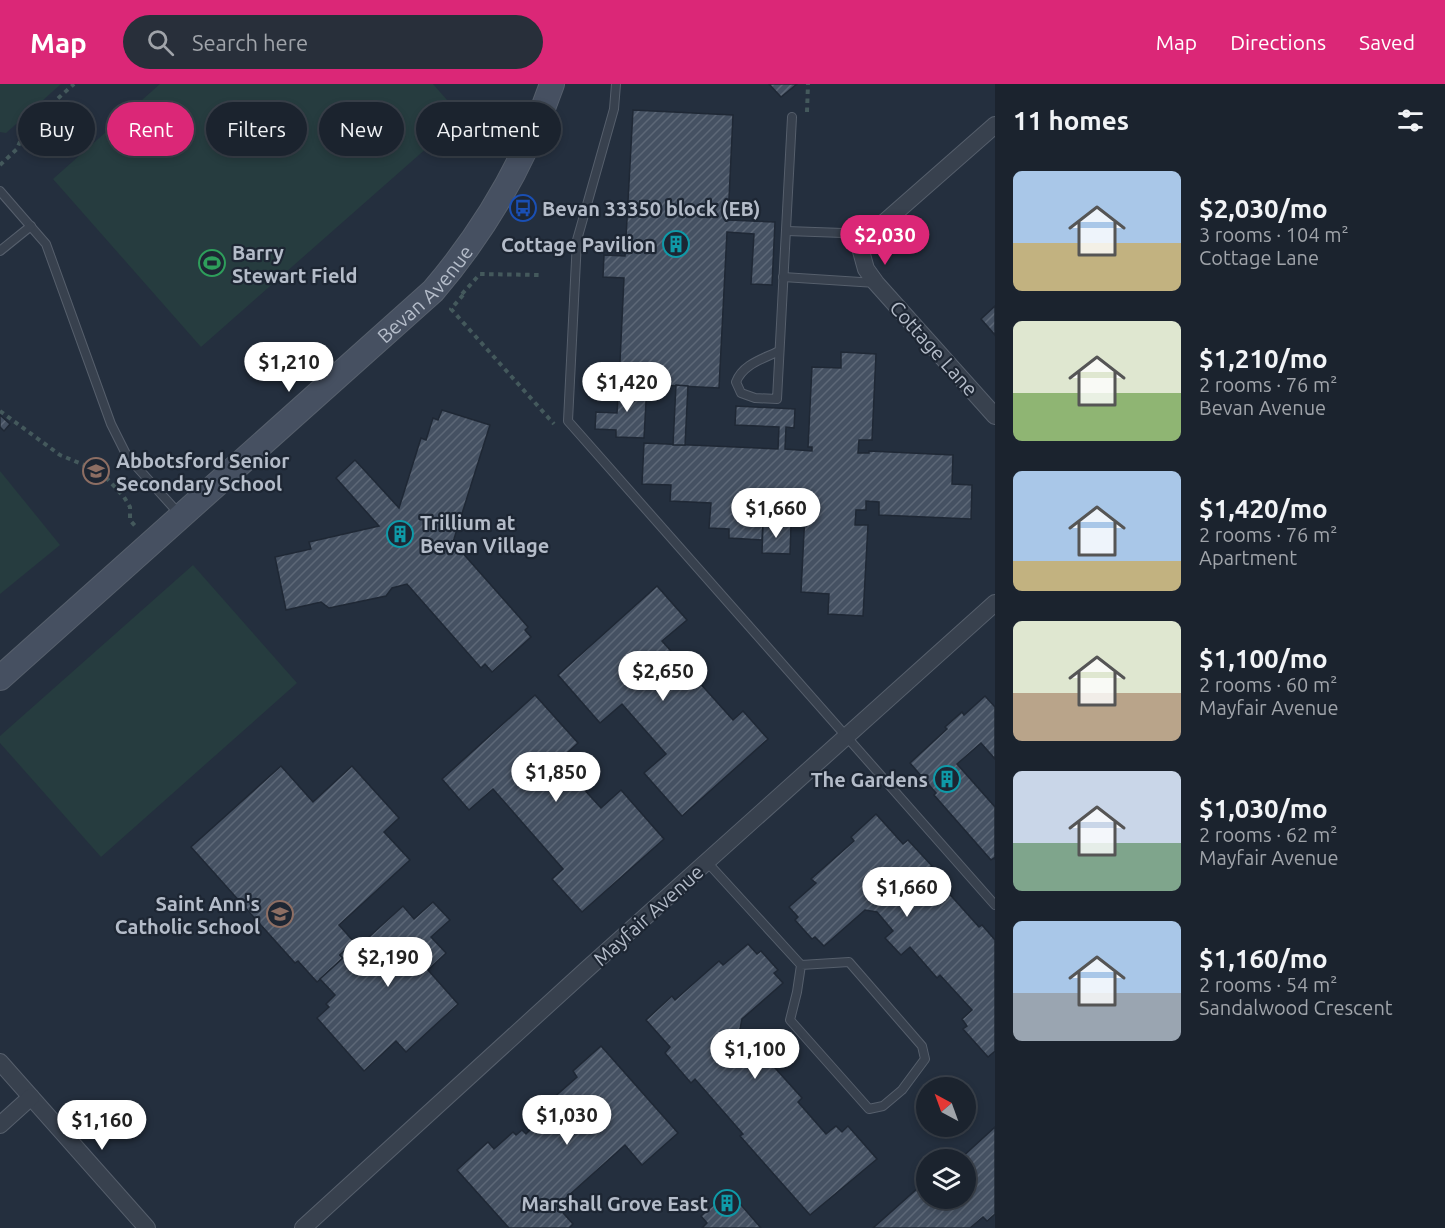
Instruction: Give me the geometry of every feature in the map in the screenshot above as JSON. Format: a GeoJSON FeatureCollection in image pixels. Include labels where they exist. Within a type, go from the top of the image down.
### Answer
{"type":"FeatureCollection","features":[{"type":"Feature","properties":{"kind":"street","name":"Bevan Avenue"},"geometry":{"type":"LineString","coordinates":[[0,678],[433,291],[507,189],[537,128],[552,84]]}},
{"type":"Feature","properties":{"kind":"street"},"geometry":{"type":"LineString","coordinates":[[871,234],[995,125]]}},
{"type":"Feature","properties":{"kind":"street","name":"Cottage Lane"},"geometry":{"type":"LineString","coordinates":[[871,234],[861,250],[866,269],[995,416]]}},
{"type":"Feature","properties":{"kind":"street","name":"Mayfair Avenue"},"geometry":{"type":"LineString","coordinates":[[303,1228],[995,603]]}},
{"type":"Feature","properties":{"kind":"street"},"geometry":{"type":"LineString","coordinates":[[0,1062],[147,1228]]}},
{"type":"Feature","properties":{"kind":"street"},"geometry":{"type":"LineString","coordinates":[[0,1125],[31,1097]]}},
{"type":"Feature","properties":{"kind":"lane"},"geometry":{"type":"LineString","coordinates":[[616,84],[614,109],[577,240],[568,421],[995,905]]}},
{"type":"Feature","properties":{"kind":"lane"},"geometry":{"type":"LineString","coordinates":[[780,351],[753,363],[742,371],[736,382],[741,393],[755,398],[777,399],[780,351],[783,278],[787,231],[792,117]]}},
{"type":"Feature","properties":{"kind":"lane"},"geometry":{"type":"LineString","coordinates":[[0,191],[46,244],[111,424],[122,447],[139,470],[182,516]]}},
{"type":"Feature","properties":{"kind":"lane"},"geometry":{"type":"LineString","coordinates":[[0,251],[31,226]]}},
{"type":"Feature","properties":{"kind":"lane"},"geometry":{"type":"LineString","coordinates":[[787,231],[871,234]]}},
{"type":"Feature","properties":{"kind":"lane"},"geometry":{"type":"LineString","coordinates":[[783,278],[876,283]]}},
{"type":"Feature","properties":{"kind":"lane"},"geometry":{"type":"LineString","coordinates":[[706,862],[801,965]]}},
{"type":"Feature","properties":{"kind":"lane"},"geometry":{"type":"LineString","coordinates":[[849,962],[922,1046],[925,1059],[902,1090],[883,1106],[869,1109],[790,1020],[801,965],[849,962]]}},
{"type":"Feature","properties":{"kind":"path"},"geometry":{"type":"LineString","coordinates":[[0,165],[17,149],[26,127],[74,84]]}},
{"type":"Feature","properties":{"kind":"path"},"geometry":{"type":"LineString","coordinates":[[792,117],[807,112],[808,84]]}},
{"type":"Feature","properties":{"kind":"path"},"geometry":{"type":"LineString","coordinates":[[480,274],[539,275]]}},
{"type":"Feature","properties":{"kind":"path"},"geometry":{"type":"LineString","coordinates":[[0,411],[60,455],[102,472],[124,497],[129,507],[130,520],[151,543]]}},
{"type":"Feature","properties":{"kind":"green space"},"geometry":{"type":"Polygon","coordinates":[[[0,84],[61,84],[41,102],[18,102],[18,122],[6,133],[0,132],[0,84]]]}},
{"type":"Feature","properties":{"kind":"green space","name":"Barry Stewart Field"},"geometry":{"type":"Polygon","coordinates":[[[160,84],[433,84],[449,102],[416,102],[418,156],[201,347],[53,179],[79,156],[95,156],[95,142],[107,131],[107,156],[194,156],[194,102],[140,102],[160,84]]]}},
{"type":"Feature","properties":{"kind":"green space"},"geometry":{"type":"Polygon","coordinates":[[[0,471],[60,545],[0,594],[0,471]]]}},
{"type":"Feature","properties":{"kind":"green space"},"geometry":{"type":"Polygon","coordinates":[[[193,565],[297,683],[101,857],[0,743],[0,736],[193,565]]]}},
{"type":"Feature","properties":{"kind":"building"},"geometry":{"type":"Polygon","coordinates":[[[769,84],[797,84],[781,97],[769,84]]]}},
{"type":"Feature","properties":{"kind":"building","name":"Cottage Pavilion"},"geometry":{"type":"Polygon","coordinates":[[[633,110],[733,115],[728,220],[775,222],[772,285],[751,284],[754,234],[727,232],[719,388],[619,383],[624,278],[603,277],[604,255],[625,256],[633,110]]]}},
{"type":"Feature","properties":{"kind":"building"},"geometry":{"type":"Polygon","coordinates":[[[995,306],[995,335],[981,319],[995,306]]]}},
{"type":"Feature","properties":{"kind":"building"},"geometry":{"type":"Polygon","coordinates":[[[841,352],[876,354],[872,440],[859,440],[858,453],[869,453],[869,451],[953,455],[952,484],[972,485],[971,519],[879,515],[879,502],[866,501],[866,510],[856,510],[855,525],[868,525],[863,616],[828,614],[829,594],[801,592],[805,513],[809,513],[809,508],[769,506],[768,524],[763,524],[762,540],[729,538],[729,529],[709,528],[711,503],[670,501],[671,485],[642,484],[644,443],[778,449],[779,427],[735,425],[736,406],[795,409],[794,428],[786,427],[785,449],[812,451],[812,447],[808,447],[812,367],[841,368],[841,352]]]}},
{"type":"Feature","properties":{"kind":"building"},"geometry":{"type":"Polygon","coordinates":[[[619,383],[647,384],[644,438],[616,437],[616,430],[595,429],[596,412],[617,413],[619,383]]]}},
{"type":"Feature","properties":{"kind":"building"},"geometry":{"type":"Polygon","coordinates":[[[676,385],[688,386],[685,445],[673,445],[676,385]]]}},
{"type":"Feature","properties":{"kind":"building","name":"Trillium at Bevan Village"},"geometry":{"type":"Polygon","coordinates":[[[442,410],[490,425],[453,542],[528,627],[525,630],[531,637],[492,672],[485,664],[481,668],[407,584],[392,588],[386,596],[329,608],[321,602],[286,610],[275,557],[311,549],[309,542],[379,526],[336,478],[355,460],[399,508],[421,438],[426,440],[433,418],[438,420],[442,410]]]}},
{"type":"Feature","properties":{"kind":"building"},"geometry":{"type":"Polygon","coordinates":[[[0,415],[10,424],[4,431],[0,427],[0,415]]]}},
{"type":"Feature","properties":{"kind":"building"},"geometry":{"type":"Polygon","coordinates":[[[763,524],[791,525],[790,554],[762,553],[763,524]]]}},
{"type":"Feature","properties":{"kind":"building"},"geometry":{"type":"Polygon","coordinates":[[[657,586],[687,620],[662,641],[733,720],[743,711],[768,739],[682,816],[644,773],[666,754],[622,704],[600,723],[558,675],[657,586]]]}},
{"type":"Feature","properties":{"kind":"building"},"geometry":{"type":"Polygon","coordinates":[[[535,695],[578,743],[558,761],[601,808],[621,790],[664,839],[582,912],[552,879],[563,869],[493,789],[469,810],[442,779],[535,695]]]}},
{"type":"Feature","properties":{"kind":"building","name":"The Gardens"},"geometry":{"type":"Polygon","coordinates":[[[985,696],[995,707],[995,759],[981,743],[957,764],[995,807],[995,859],[991,860],[934,795],[936,793],[910,763],[947,729],[945,727],[962,712],[964,715],[985,696]]]}},
{"type":"Feature","properties":{"kind":"building"},"geometry":{"type":"Polygon","coordinates":[[[281,766],[313,802],[352,766],[399,818],[384,832],[410,860],[339,925],[354,942],[340,955],[343,958],[317,982],[298,961],[295,963],[191,847],[281,766]]]}},
{"type":"Feature","properties":{"kind":"building"},"geometry":{"type":"Polygon","coordinates":[[[876,814],[903,844],[908,840],[932,866],[928,870],[979,927],[982,925],[995,940],[995,1051],[988,1057],[963,1029],[967,1026],[962,1019],[972,1010],[940,975],[937,978],[910,947],[901,955],[885,938],[893,931],[877,912],[865,910],[824,946],[815,937],[812,939],[795,920],[798,917],[789,907],[816,883],[811,879],[854,841],[851,837],[876,814]]]}},
{"type":"Feature","properties":{"kind":"building"},"geometry":{"type":"Polygon","coordinates":[[[433,902],[450,920],[431,937],[446,953],[428,970],[458,1004],[406,1052],[396,1041],[364,1071],[317,1018],[329,1007],[326,1004],[335,995],[320,979],[343,958],[340,955],[354,942],[358,947],[403,906],[414,919],[433,902]]]}},
{"type":"Feature","properties":{"kind":"building"},"geometry":{"type":"Polygon","coordinates":[[[748,944],[757,954],[761,951],[778,970],[774,973],[783,983],[742,1019],[740,1029],[802,1098],[798,1102],[826,1134],[836,1126],[842,1132],[848,1126],[877,1159],[810,1215],[740,1136],[743,1134],[695,1079],[691,1083],[665,1053],[670,1047],[646,1020],[672,996],[675,1000],[719,961],[723,965],[748,944]]]}},
{"type":"Feature","properties":{"kind":"building"},"geometry":{"type":"Polygon","coordinates":[[[601,1046],[678,1133],[642,1165],[625,1145],[557,1206],[573,1224],[569,1228],[509,1228],[457,1170],[488,1142],[494,1149],[513,1132],[516,1135],[522,1130],[526,1134],[535,1125],[532,1121],[537,1117],[534,1115],[577,1077],[573,1071],[601,1046]]]}},
{"type":"Feature","properties":{"kind":"building"},"geometry":{"type":"Polygon","coordinates":[[[995,1127],[995,1214],[987,1221],[983,1217],[970,1228],[873,1228],[916,1190],[916,1209],[976,1209],[976,1149],[971,1149],[995,1127]]]}},
{"type":"Feature","properties":{"kind":"building","name":"Marshall Grove East"},"geometry":{"type":"Polygon","coordinates":[[[729,1191],[761,1228],[702,1228],[707,1223],[701,1216],[729,1191]]]}},
{"type":"Feature","properties":{"kind":"place","name":"Bevan 33350 block (EB)"},"geometry":{"type":"Point","coordinates":[523,208]}},
{"type":"Feature","properties":{"kind":"place","name":"Cottage Pavilion"},"geometry":{"type":"Point","coordinates":[676,244]}},
{"type":"Feature","properties":{"kind":"place","name":"Barry Stewart Field"},"geometry":{"type":"Point","coordinates":[212,263]}},
{"type":"Feature","properties":{"kind":"place","name":"Abbotsford Senior Secondary School"},"geometry":{"type":"Point","coordinates":[96,471]}},
{"type":"Feature","properties":{"kind":"place","name":"Trillium at Bevan Village"},"geometry":{"type":"Point","coordinates":[400,534]}},
{"type":"Feature","properties":{"kind":"place","name":"The Gardens"},"geometry":{"type":"Point","coordinates":[947,779]}},
{"type":"Feature","properties":{"kind":"place","name":"Saint Ann's Catholic School"},"geometry":{"type":"Point","coordinates":[280,914]}},
{"type":"Feature","properties":{"kind":"place","name":"Marshall Grove East"},"geometry":{"type":"Point","coordinates":[727,1203]}}]}
